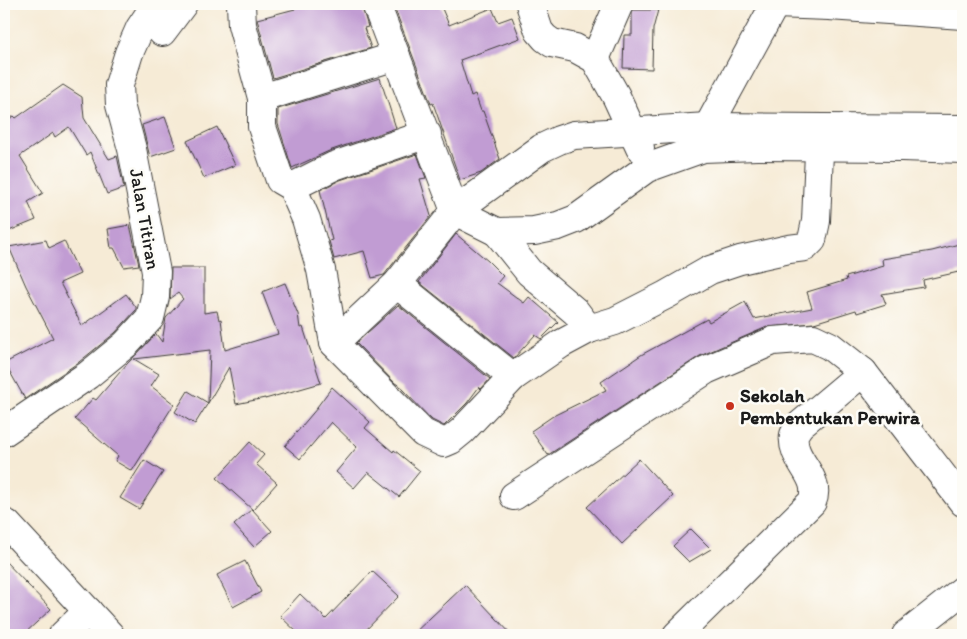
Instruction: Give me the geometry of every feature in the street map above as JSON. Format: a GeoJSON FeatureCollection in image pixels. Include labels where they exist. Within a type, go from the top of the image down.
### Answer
{"type":"FeatureCollection","features":[{"type":"Feature","properties":{"kind":"street","name":"Jalan Titiran"},"geometry":{"type":"LineString","coordinates":[[4,432],[88,375],[126,344],[150,318],[155,296],[156,272],[132,150],[120,105],[119,85],[122,72],[140,28],[156,4]]}},
{"type":"Feature","properties":{"kind":"street"},"geometry":{"type":"LineString","coordinates":[[162,32],[183,4]]}},
{"type":"Feature","properties":{"kind":"street"},"geometry":{"type":"LineString","coordinates":[[242,4],[242,24],[262,98],[262,127],[280,180],[292,187],[306,219],[321,270],[334,343],[423,434],[444,442],[451,440],[462,431],[513,377],[561,344],[589,329],[615,321],[710,270],[788,248],[805,247],[812,240],[816,221],[820,137]]}},
{"type":"Feature","properties":{"kind":"street"},"geometry":{"type":"LineString","coordinates":[[376,4],[427,134],[441,177],[456,211],[497,232],[529,272],[576,312],[589,329]]}},
{"type":"Feature","properties":{"kind":"street"},"geometry":{"type":"LineString","coordinates":[[530,4],[539,31],[545,38],[552,43],[575,48],[595,60],[634,132],[647,168]]}},
{"type":"Feature","properties":{"kind":"street"},"geometry":{"type":"LineString","coordinates":[[595,60],[619,4]]}},
{"type":"Feature","properties":{"kind":"street"},"geometry":{"type":"LineString","coordinates":[[497,232],[534,231],[558,226],[576,219],[647,168],[706,138],[775,4],[900,8],[963,15]]}},
{"type":"Feature","properties":{"kind":"street"},"geometry":{"type":"LineString","coordinates":[[262,98],[396,56]]}},
{"type":"Feature","properties":{"kind":"street"},"geometry":{"type":"LineString","coordinates":[[334,343],[397,284],[456,211],[542,148],[558,140],[574,135],[634,132],[706,138],[820,137],[963,129]]}},
{"type":"Feature","properties":{"kind":"street"},"geometry":{"type":"LineString","coordinates":[[292,187],[334,166],[427,134]]}},
{"type":"Feature","properties":{"kind":"street"},"geometry":{"type":"LineString","coordinates":[[820,137],[902,147],[963,149]]}},
{"type":"Feature","properties":{"kind":"street"},"geometry":{"type":"LineString","coordinates":[[397,284],[513,377]]}},
{"type":"Feature","properties":{"kind":"street"},"geometry":{"type":"LineString","coordinates":[[514,496],[706,370],[773,340],[812,338],[830,346],[863,372],[963,502]]}},
{"type":"Feature","properties":{"kind":"street"},"geometry":{"type":"LineString","coordinates":[[677,635],[812,502],[816,494],[815,485],[796,452],[794,435],[800,425],[863,372]]}},
{"type":"Feature","properties":{"kind":"street"},"geometry":{"type":"LineString","coordinates":[[4,523],[110,635]]}},
{"type":"Feature","properties":{"kind":"street"},"geometry":{"type":"LineString","coordinates":[[906,635],[963,590]]}},
{"type":"Feature","properties":{"kind":"street"},"geometry":{"type":"LineString","coordinates":[[63,635],[88,611]]}},
{"type":"Feature","properties":{"kind":"building"},"geometry":{"type":"Polygon","coordinates":[[[293,4],[361,4],[368,27],[364,28],[371,48],[273,78],[257,19],[295,9],[293,4]]]}},
{"type":"Feature","properties":{"kind":"building"},"geometry":{"type":"Polygon","coordinates":[[[393,4],[440,4],[449,25],[492,8],[498,22],[512,17],[520,38],[460,60],[471,96],[475,94],[481,111],[483,111],[500,159],[481,173],[460,180],[433,103],[431,104],[393,4]]]}},
{"type":"Feature","properties":{"kind":"building"},"geometry":{"type":"Polygon","coordinates":[[[633,10],[658,10],[653,29],[652,69],[623,68],[624,35],[632,35],[633,10]]]}},
{"type":"Feature","properties":{"kind":"building"},"geometry":{"type":"Polygon","coordinates":[[[380,78],[396,128],[329,151],[292,168],[278,124],[278,109],[380,78]]]}},
{"type":"Feature","properties":{"kind":"building"},"geometry":{"type":"Polygon","coordinates":[[[63,85],[82,97],[84,118],[109,159],[117,156],[124,188],[107,194],[90,152],[86,155],[69,127],[55,137],[53,133],[20,156],[43,193],[28,202],[36,220],[4,233],[4,123],[14,116],[16,118],[63,85]]]}},
{"type":"Feature","properties":{"kind":"building"},"geometry":{"type":"Polygon","coordinates":[[[165,117],[176,148],[150,157],[142,125],[165,117]]]}},
{"type":"Feature","properties":{"kind":"building"},"geometry":{"type":"Polygon","coordinates":[[[217,127],[235,165],[204,178],[187,141],[217,127]]]}},
{"type":"Feature","properties":{"kind":"building"},"geometry":{"type":"Polygon","coordinates":[[[417,154],[426,178],[420,179],[431,216],[384,275],[372,278],[364,251],[334,259],[329,241],[332,240],[320,190],[340,180],[417,154]]]}},
{"type":"Feature","properties":{"kind":"building"},"geometry":{"type":"Polygon","coordinates":[[[130,225],[139,265],[124,267],[114,248],[111,248],[108,229],[130,225]]]}},
{"type":"Feature","properties":{"kind":"building"},"geometry":{"type":"Polygon","coordinates":[[[456,234],[503,276],[497,283],[524,303],[529,297],[558,322],[541,339],[535,335],[514,358],[419,282],[456,234]]]}},
{"type":"Feature","properties":{"kind":"building"},"geometry":{"type":"Polygon","coordinates":[[[46,240],[49,248],[64,241],[80,274],[60,283],[82,326],[126,294],[136,307],[136,310],[115,333],[79,362],[25,399],[5,363],[53,338],[26,286],[9,247],[46,240]]]}},
{"type":"Feature","properties":{"kind":"building"},"geometry":{"type":"Polygon","coordinates":[[[963,243],[963,271],[923,280],[924,287],[882,294],[886,304],[857,313],[856,310],[814,323],[767,327],[700,356],[548,455],[531,431],[553,416],[606,390],[601,382],[641,355],[707,319],[709,322],[745,302],[754,319],[812,308],[807,292],[847,280],[846,277],[883,266],[882,259],[932,251],[963,243]]]}},
{"type":"Feature","properties":{"kind":"building"},"geometry":{"type":"Polygon","coordinates":[[[171,268],[204,268],[204,313],[217,311],[219,320],[221,319],[225,350],[278,334],[262,292],[285,283],[298,314],[300,328],[303,327],[321,383],[265,399],[236,404],[229,367],[208,403],[210,350],[134,359],[159,374],[151,386],[174,404],[132,471],[115,461],[118,456],[75,419],[93,398],[96,400],[156,334],[162,342],[166,318],[183,299],[178,293],[170,299],[171,268]]]}},
{"type":"Feature","properties":{"kind":"building"},"geometry":{"type":"Polygon","coordinates":[[[398,305],[490,379],[481,389],[479,387],[467,403],[444,426],[432,420],[403,388],[395,383],[356,343],[398,305]]]}},
{"type":"Feature","properties":{"kind":"building"},"geometry":{"type":"Polygon","coordinates":[[[332,387],[370,422],[365,428],[393,452],[394,450],[420,471],[399,497],[368,472],[354,488],[336,472],[357,447],[331,422],[300,459],[285,446],[318,407],[332,387]]]}},
{"type":"Feature","properties":{"kind":"building"},"geometry":{"type":"Polygon","coordinates":[[[188,391],[208,403],[195,424],[175,412],[188,391]]]}},
{"type":"Feature","properties":{"kind":"building"},"geometry":{"type":"Polygon","coordinates":[[[250,442],[264,455],[256,464],[277,483],[253,510],[217,478],[250,442]]]}},
{"type":"Feature","properties":{"kind":"building"},"geometry":{"type":"Polygon","coordinates":[[[639,459],[673,496],[622,544],[587,507],[639,459]]]}},
{"type":"Feature","properties":{"kind":"building"},"geometry":{"type":"Polygon","coordinates":[[[144,460],[163,472],[139,509],[120,498],[144,460]]]}},
{"type":"Feature","properties":{"kind":"building"},"geometry":{"type":"Polygon","coordinates":[[[252,509],[272,531],[254,547],[234,525],[252,509]]]}},
{"type":"Feature","properties":{"kind":"building"},"geometry":{"type":"Polygon","coordinates":[[[691,529],[711,549],[689,562],[673,546],[691,529]]]}},
{"type":"Feature","properties":{"kind":"building"},"geometry":{"type":"Polygon","coordinates":[[[4,560],[51,609],[23,635],[4,635],[4,560]]]}},
{"type":"Feature","properties":{"kind":"building"},"geometry":{"type":"Polygon","coordinates":[[[245,561],[261,592],[233,607],[217,575],[245,561]]]}},
{"type":"Feature","properties":{"kind":"building"},"geometry":{"type":"Polygon","coordinates":[[[372,571],[399,596],[361,635],[300,635],[280,616],[300,594],[326,619],[372,571]]]}},
{"type":"Feature","properties":{"kind":"building"},"geometry":{"type":"Polygon","coordinates":[[[465,585],[512,635],[412,635],[465,585]]]}},
{"type":"Feature","properties":{"kind":"place","name":"Sekolah Pembentukan Perwira"},"geometry":{"type":"Point","coordinates":[730,406]}}]}
